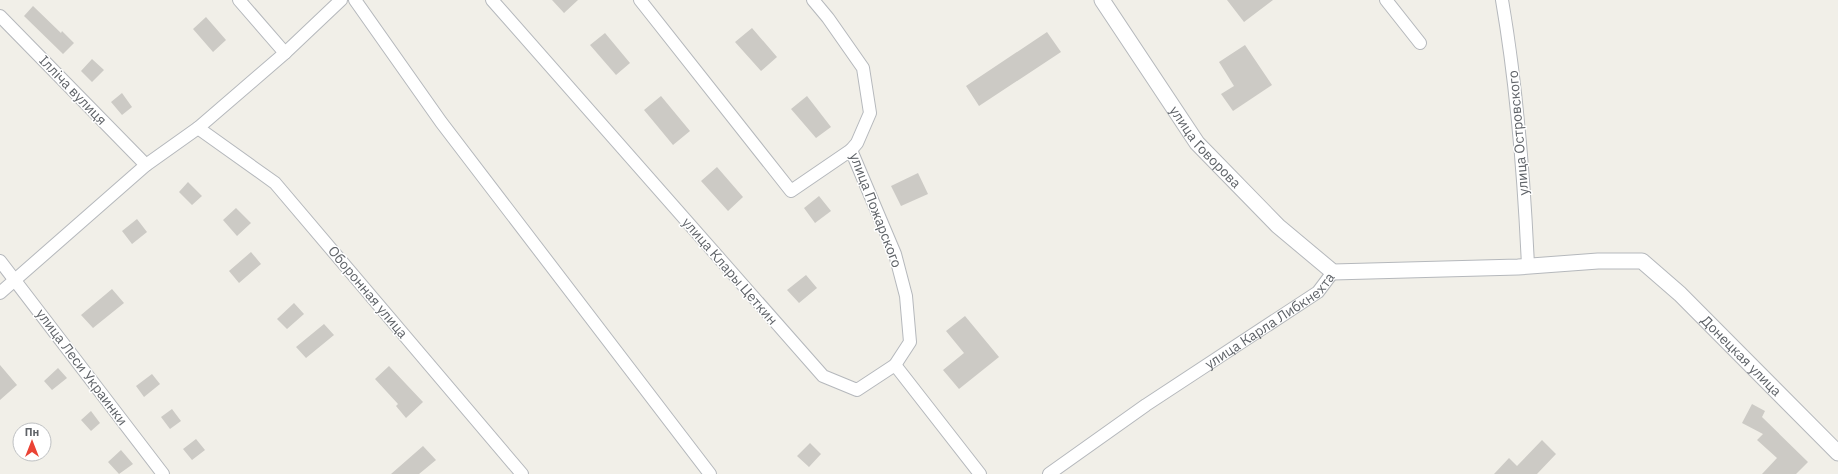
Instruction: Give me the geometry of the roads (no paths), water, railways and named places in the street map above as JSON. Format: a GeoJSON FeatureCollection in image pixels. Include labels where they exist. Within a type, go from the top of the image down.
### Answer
{"type":"FeatureCollection","features":[{"type":"Feature","properties":{"kind":"street"},"geometry":{"type":"LineString","coordinates":[[239,0],[285,53]]}},
{"type":"Feature","properties":{"kind":"street"},"geometry":{"type":"LineString","coordinates":[[0,293],[146,165],[198,128],[285,53],[341,0]]}},
{"type":"Feature","properties":{"kind":"street"},"geometry":{"type":"LineString","coordinates":[[354,0],[441,122],[710,474]]}},
{"type":"Feature","properties":{"kind":"street","name":"улица Клары Цеткин"},"geometry":{"type":"LineString","coordinates":[[492,0],[823,376],[856,390],[895,365]]}},
{"type":"Feature","properties":{"kind":"street"},"geometry":{"type":"LineString","coordinates":[[640,0],[791,191],[851,150]]}},
{"type":"Feature","properties":{"kind":"street","name":"улица Пожарского"},"geometry":{"type":"LineString","coordinates":[[813,0],[828,18],[863,68],[870,113],[857,143],[851,150],[895,254],[906,296],[910,342],[895,365]]}},
{"type":"Feature","properties":{"kind":"street","name":"улица Говорова"},"geometry":{"type":"LineString","coordinates":[[1102,0],[1197,143],[1278,226],[1333,272]]}},
{"type":"Feature","properties":{"kind":"street"},"geometry":{"type":"LineString","coordinates":[[1386,0],[1420,43]]}},
{"type":"Feature","properties":{"kind":"street","name":"улица Островского"},"geometry":{"type":"LineString","coordinates":[[1502,0],[1511,50],[1526,213],[1528,266]]}},
{"type":"Feature","properties":{"kind":"street","name":"Ілліча вулиця"},"geometry":{"type":"LineString","coordinates":[[0,16],[146,165]]}},
{"type":"Feature","properties":{"kind":"street","name":"Оборонная улица"},"geometry":{"type":"LineString","coordinates":[[198,128],[275,183],[522,474]]}},
{"type":"Feature","properties":{"kind":"street","name":"улица Леси Украинки"},"geometry":{"type":"LineString","coordinates":[[0,261],[163,474]]}},
{"type":"Feature","properties":{"kind":"street","name":"улица Карла Либкнехта"},"geometry":{"type":"LineString","coordinates":[[1050,474],[1146,405],[1318,292],[1333,272],[1528,266],[1598,261],[1642,261]]}},
{"type":"Feature","properties":{"kind":"street","name":"Донецкая улица"},"geometry":{"type":"LineString","coordinates":[[1642,261],[1680,294],[1838,453]]}},
{"type":"Feature","properties":{"kind":"street"},"geometry":{"type":"LineString","coordinates":[[895,365],[980,474]]}}]}
